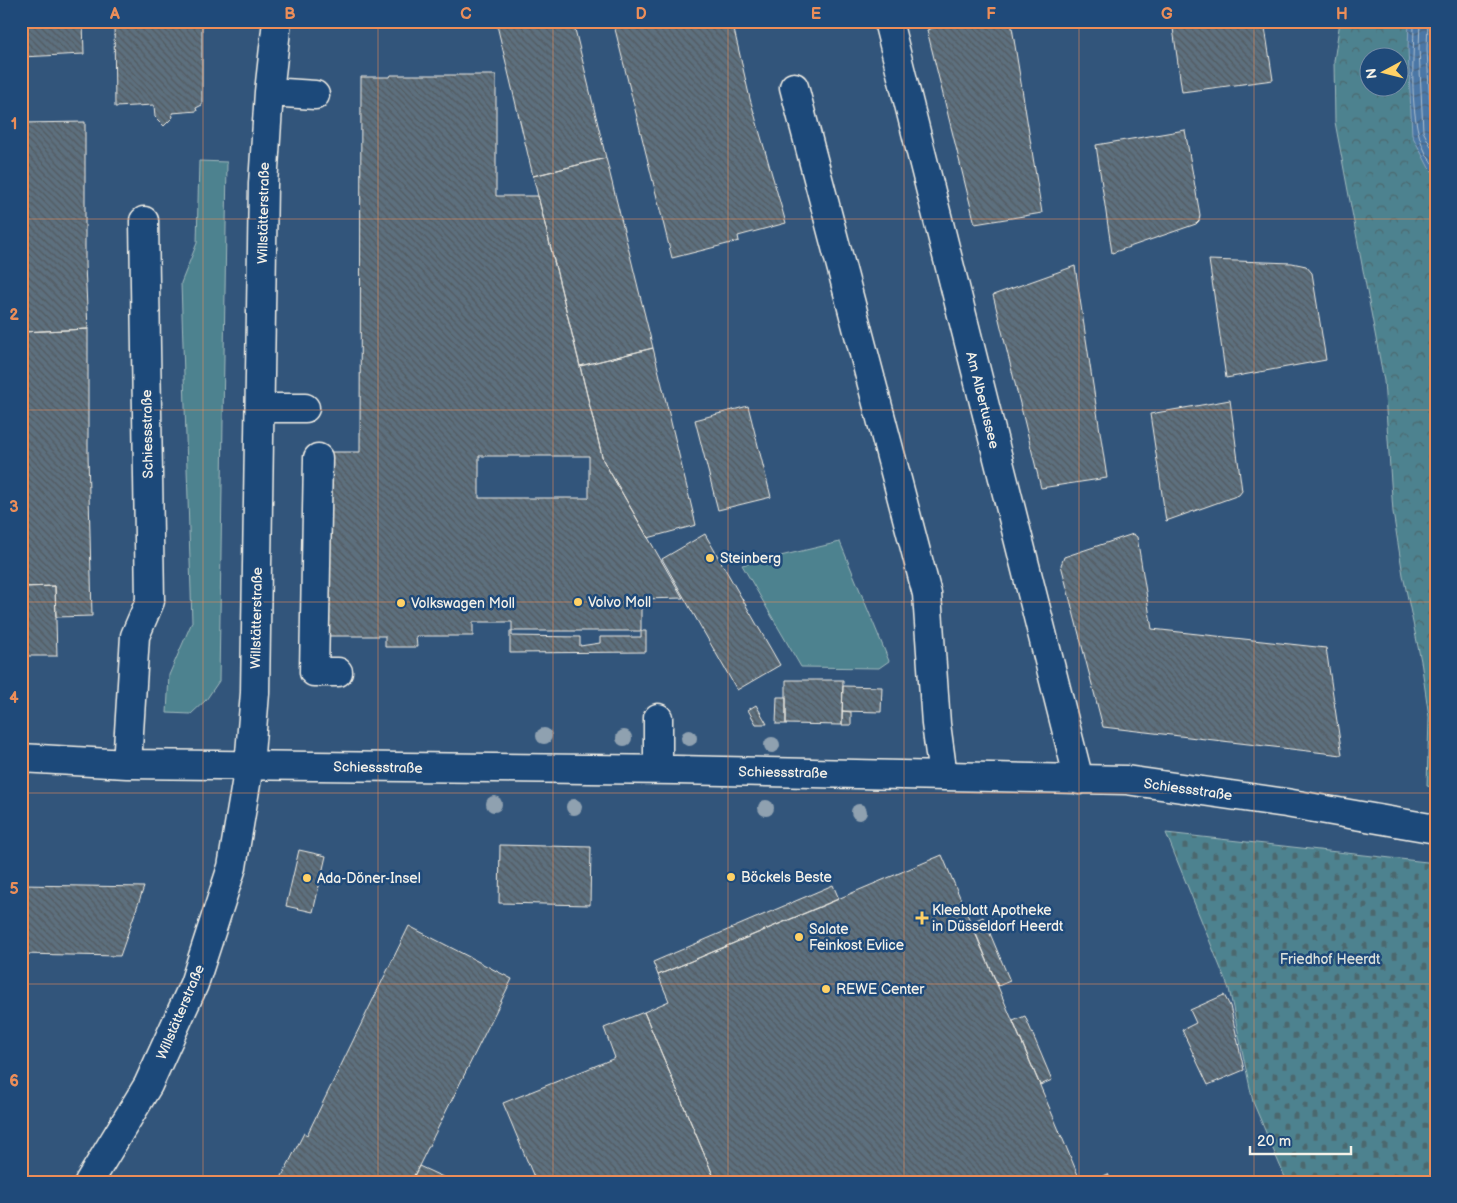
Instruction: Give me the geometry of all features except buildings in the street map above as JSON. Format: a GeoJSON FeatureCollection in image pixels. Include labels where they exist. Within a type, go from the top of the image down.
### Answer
{"type":"FeatureCollection","features":[{"type":"Feature","properties":{"kind":"street","name":"Willstätterstraße"},"geometry":{"type":"LineString","coordinates":[[88,1182],[148,1085],[194,984],[232,866],[249,766],[255,693],[262,184],[277,21]]}},
{"type":"Feature","properties":{"kind":"street","name":"Am Albertussee"},"geometry":{"type":"LineString","coordinates":[[888,21],[1079,780]]}},
{"type":"Feature","properties":{"kind":"street"},"geometry":{"type":"LineString","coordinates":[[794,87],[927,594],[936,724],[943,776]]}},
{"type":"Feature","properties":{"kind":"street"},"geometry":{"type":"LineString","coordinates":[[269,92],[315,95]]}},
{"type":"Feature","properties":{"kind":"street","name":"Schiessstraße"},"geometry":{"type":"LineString","coordinates":[[127,764],[135,636],[150,601],[144,221]]}},
{"type":"Feature","properties":{"kind":"street"},"geometry":{"type":"LineString","coordinates":[[260,408],[305,408]]}},
{"type":"Feature","properties":{"kind":"street"},"geometry":{"type":"LineString","coordinates":[[318,458],[314,672],[338,672]]}},
{"type":"Feature","properties":{"kind":"street"},"geometry":{"type":"LineString","coordinates":[[658,718],[658,770]]}},
{"type":"Feature","properties":{"kind":"street","name":"Schiessstraße"},"geometry":{"type":"LineString","coordinates":[[21,758],[127,764],[658,770],[1126,780],[1436,828]]}},
{"type":"Feature","properties":{"kind":"green space"},"geometry":{"type":"Polygon","coordinates":[[[1340,21],[1436,21],[1436,788],[1427,786],[1429,717],[1421,661],[1403,575],[1393,512],[1384,381],[1335,122],[1334,61],[1340,21]]]}},
{"type":"Feature","properties":{"kind":"green space"},"geometry":{"type":"Polygon","coordinates":[[[199,161],[227,162],[219,681],[206,700],[191,714],[167,713],[169,675],[192,622],[181,283],[197,243],[199,161]]]}},
{"type":"Feature","properties":{"kind":"green space"},"geometry":{"type":"Polygon","coordinates":[[[840,542],[889,661],[879,668],[801,667],[742,565],[840,542]]]}},
{"type":"Feature","properties":{"kind":"green space","name":"Friedhof Heerdt"},"geometry":{"type":"Polygon","coordinates":[[[1166,833],[1436,863],[1436,1182],[1287,1182],[1253,1102],[1229,989],[1166,833]]]}},
{"type":"Feature","properties":{"kind":"water"},"geometry":{"type":"Polygon","coordinates":[[[1409,21],[1436,21],[1436,175],[1429,168],[1412,135],[1410,48],[1408,48],[1409,21]]]}},
{"type":"Feature","properties":{"kind":"place","name":"Steinberg"},"geometry":{"type":"Point","coordinates":[710,558]}},
{"type":"Feature","properties":{"kind":"place","name":"Volvo Moll"},"geometry":{"type":"Point","coordinates":[578,602]}},
{"type":"Feature","properties":{"kind":"place","name":"Volkswagen Moll"},"geometry":{"type":"Point","coordinates":[401,603]}},
{"type":"Feature","properties":{"kind":"place","name":"Böckels Beste"},"geometry":{"type":"Point","coordinates":[731,877]}},
{"type":"Feature","properties":{"kind":"place","name":"Ada-Döner-Insel"},"geometry":{"type":"Point","coordinates":[307,878]}},
{"type":"Feature","properties":{"kind":"place","name":"Kleeblatt Apotheke in Düsseldorf Heerdt"},"geometry":{"type":"Point","coordinates":[922,918]}},
{"type":"Feature","properties":{"kind":"place","name":"Salate Feinkost Evlice"},"geometry":{"type":"Point","coordinates":[799,937]}},
{"type":"Feature","properties":{"kind":"place","name":"REWE Center"},"geometry":{"type":"Point","coordinates":[826,989]}}]}
